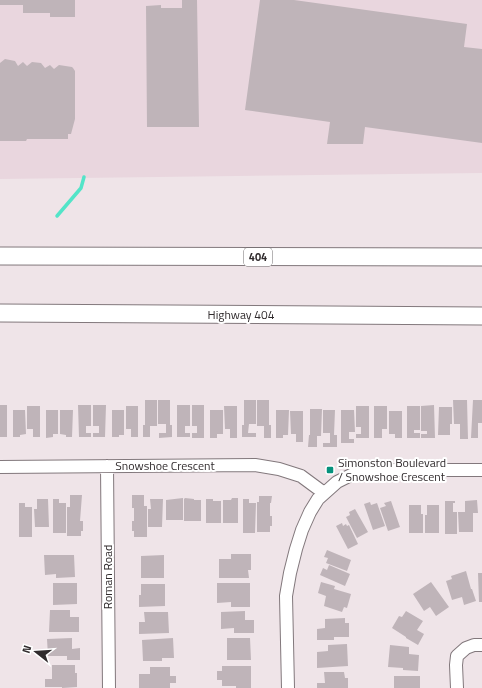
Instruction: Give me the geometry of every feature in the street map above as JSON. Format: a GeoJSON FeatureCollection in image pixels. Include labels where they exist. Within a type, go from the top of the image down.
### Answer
{"type":"FeatureCollection","features":[{"type":"Feature","properties":{"kind":"highway","name":"404"},"geometry":{"type":"LineString","coordinates":[[0,256],[482,257]]}},
{"type":"Feature","properties":{"kind":"highway","name":"Highway 404"},"geometry":{"type":"LineString","coordinates":[[0,313],[482,316]]}},
{"type":"Feature","properties":{"kind":"street","name":"Snowshoe Crescent"},"geometry":{"type":"LineString","coordinates":[[0,467],[255,465],[279,469],[301,476],[324,493]]}},
{"type":"Feature","properties":{"kind":"street","name":"Roman Road"},"geometry":{"type":"LineString","coordinates":[[108,466],[109,688]]}},
{"type":"Feature","properties":{"kind":"street"},"geometry":{"type":"LineString","coordinates":[[288,688],[286,596],[296,549],[307,518],[318,499],[337,482],[357,472],[396,470],[482,470]]}},
{"type":"Feature","properties":{"kind":"street"},"geometry":{"type":"LineString","coordinates":[[457,688],[457,656],[466,648],[474,645],[482,645]]}},
{"type":"Feature","properties":{"kind":"shaded area"},"geometry":{"type":"Polygon","coordinates":[[[0,0],[482,0],[482,173],[0,179],[0,0]]]}},
{"type":"Feature","properties":{"kind":"building"},"geometry":{"type":"Polygon","coordinates":[[[0,0],[75,0],[75,17],[50,17],[50,13],[23,13],[23,5],[0,5],[0,0]]]}},
{"type":"Feature","properties":{"kind":"building"},"geometry":{"type":"Polygon","coordinates":[[[182,0],[197,0],[199,127],[147,127],[146,6],[161,5],[161,8],[182,8],[182,0]]]}},
{"type":"Feature","properties":{"kind":"building"},"geometry":{"type":"Polygon","coordinates":[[[260,0],[294,0],[467,24],[464,47],[482,49],[482,143],[365,127],[363,144],[327,144],[330,122],[245,110],[260,0]]]}},
{"type":"Feature","properties":{"kind":"building"},"geometry":{"type":"Polygon","coordinates":[[[5,59],[15,61],[18,66],[23,62],[27,66],[32,62],[41,63],[45,68],[50,65],[54,69],[59,65],[73,68],[75,71],[75,119],[71,134],[68,134],[68,139],[27,139],[26,141],[0,141],[0,63],[5,59]]]}},
{"type":"Feature","properties":{"kind":"building"},"geometry":{"type":"Polygon","coordinates":[[[145,400],[157,400],[157,426],[150,426],[150,437],[143,437],[143,425],[145,425],[145,400]]]}},
{"type":"Feature","properties":{"kind":"building"},"geometry":{"type":"Polygon","coordinates":[[[158,400],[170,400],[170,425],[172,425],[172,437],[159,438],[159,433],[166,433],[166,424],[158,424],[158,400]]]}},
{"type":"Feature","properties":{"kind":"building"},"geometry":{"type":"Polygon","coordinates":[[[244,400],[256,400],[256,424],[249,424],[248,433],[256,433],[256,437],[242,437],[242,425],[244,425],[244,400]]]}},
{"type":"Feature","properties":{"kind":"building"},"geometry":{"type":"Polygon","coordinates":[[[257,400],[269,400],[269,425],[271,425],[271,438],[264,438],[264,426],[257,426],[257,400]]]}},
{"type":"Feature","properties":{"kind":"building"},"geometry":{"type":"Polygon","coordinates":[[[453,400],[467,400],[468,439],[460,439],[460,424],[454,424],[453,400]]]}},
{"type":"Feature","properties":{"kind":"building"},"geometry":{"type":"Polygon","coordinates":[[[473,400],[482,400],[482,423],[478,423],[478,438],[471,438],[473,400]]]}},
{"type":"Feature","properties":{"kind":"building"},"geometry":{"type":"Polygon","coordinates":[[[0,405],[7,405],[7,437],[0,437],[0,405]]]}},
{"type":"Feature","properties":{"kind":"building"},"geometry":{"type":"Polygon","coordinates":[[[78,405],[91,405],[91,426],[86,426],[86,433],[91,433],[91,437],[79,437],[78,405]]]}},
{"type":"Feature","properties":{"kind":"building"},"geometry":{"type":"Polygon","coordinates":[[[93,405],[106,405],[105,437],[93,437],[93,433],[99,433],[99,426],[93,426],[93,405]]]}},
{"type":"Feature","properties":{"kind":"building"},"geometry":{"type":"Polygon","coordinates":[[[177,405],[190,405],[190,426],[185,426],[185,433],[190,433],[190,437],[177,437],[177,405]]]}},
{"type":"Feature","properties":{"kind":"building"},"geometry":{"type":"Polygon","coordinates":[[[192,405],[204,405],[204,438],[192,438],[192,433],[197,433],[197,426],[192,426],[192,405]]]}},
{"type":"Feature","properties":{"kind":"building"},"geometry":{"type":"Polygon","coordinates":[[[434,405],[435,438],[421,438],[421,434],[427,434],[427,431],[421,431],[421,406],[434,405]]]}},
{"type":"Feature","properties":{"kind":"building"},"geometry":{"type":"Polygon","coordinates":[[[27,406],[40,406],[40,437],[33,437],[33,429],[27,429],[27,406]]]}},
{"type":"Feature","properties":{"kind":"building"},"geometry":{"type":"Polygon","coordinates":[[[126,406],[138,406],[138,437],[131,437],[131,429],[126,429],[126,406]]]}},
{"type":"Feature","properties":{"kind":"building"},"geometry":{"type":"Polygon","coordinates":[[[224,406],[237,406],[237,438],[230,438],[230,429],[225,429],[224,406]]]}},
{"type":"Feature","properties":{"kind":"building"},"geometry":{"type":"Polygon","coordinates":[[[356,406],[369,406],[369,438],[356,438],[356,434],[361,434],[361,427],[356,427],[356,406]]]}},
{"type":"Feature","properties":{"kind":"building"},"geometry":{"type":"Polygon","coordinates":[[[374,406],[387,406],[387,429],[382,429],[382,438],[374,438],[374,406]]]}},
{"type":"Feature","properties":{"kind":"building"},"geometry":{"type":"Polygon","coordinates":[[[407,406],[420,406],[420,430],[414,430],[414,433],[420,433],[420,438],[407,438],[407,406]]]}},
{"type":"Feature","properties":{"kind":"building"},"geometry":{"type":"Polygon","coordinates":[[[439,407],[452,407],[452,424],[450,424],[450,435],[438,435],[439,407]]]}},
{"type":"Feature","properties":{"kind":"building"},"geometry":{"type":"Polygon","coordinates":[[[310,409],[322,409],[321,436],[317,436],[317,447],[308,447],[310,435],[310,409]]]}},
{"type":"Feature","properties":{"kind":"building"},"geometry":{"type":"Polygon","coordinates":[[[13,410],[25,410],[26,434],[20,435],[20,437],[13,437],[13,410]]]}},
{"type":"Feature","properties":{"kind":"building"},"geometry":{"type":"Polygon","coordinates":[[[46,410],[58,410],[58,434],[53,434],[53,437],[46,438],[46,410]]]}},
{"type":"Feature","properties":{"kind":"building"},"geometry":{"type":"Polygon","coordinates":[[[60,410],[73,410],[72,437],[66,437],[66,435],[60,434],[60,410]]]}},
{"type":"Feature","properties":{"kind":"building"},"geometry":{"type":"Polygon","coordinates":[[[112,410],[124,410],[124,435],[119,435],[119,437],[112,437],[112,410]]]}},
{"type":"Feature","properties":{"kind":"building"},"geometry":{"type":"Polygon","coordinates":[[[210,410],[223,410],[223,434],[217,434],[217,438],[210,438],[210,410]]]}},
{"type":"Feature","properties":{"kind":"building"},"geometry":{"type":"Polygon","coordinates":[[[276,410],[289,410],[288,435],[283,435],[283,438],[276,438],[276,410]]]}},
{"type":"Feature","properties":{"kind":"building"},"geometry":{"type":"Polygon","coordinates":[[[323,410],[335,410],[334,435],[337,435],[337,447],[323,447],[323,443],[330,443],[330,433],[323,433],[323,410]]]}},
{"type":"Feature","properties":{"kind":"building"},"geometry":{"type":"Polygon","coordinates":[[[341,410],[354,410],[355,432],[349,432],[349,439],[354,439],[354,443],[341,443],[341,410]]]}},
{"type":"Feature","properties":{"kind":"building"},"geometry":{"type":"Polygon","coordinates":[[[290,411],[303,411],[303,442],[296,442],[296,434],[291,434],[290,411]]]}},
{"type":"Feature","properties":{"kind":"building"},"geometry":{"type":"Polygon","coordinates":[[[389,411],[402,411],[402,438],[395,438],[395,434],[389,434],[389,411]]]}},
{"type":"Feature","properties":{"kind":"building"},"geometry":{"type":"Polygon","coordinates":[[[70,495],[82,495],[80,521],[83,521],[83,531],[81,531],[81,536],[67,536],[67,507],[70,507],[70,495]]]}},
{"type":"Feature","properties":{"kind":"building"},"geometry":{"type":"Polygon","coordinates":[[[132,495],[144,495],[144,506],[147,506],[147,537],[134,537],[134,531],[132,531],[134,508],[132,508],[132,495]]]}},
{"type":"Feature","properties":{"kind":"building"},"geometry":{"type":"Polygon","coordinates":[[[259,496],[272,496],[270,503],[270,516],[272,516],[272,526],[270,526],[270,532],[257,532],[257,502],[259,502],[259,496]]]}},
{"type":"Feature","properties":{"kind":"building"},"geometry":{"type":"Polygon","coordinates":[[[183,498],[183,520],[166,520],[166,500],[183,498]]]}},
{"type":"Feature","properties":{"kind":"building"},"geometry":{"type":"Polygon","coordinates":[[[185,498],[201,500],[201,521],[184,521],[185,498]]]}},
{"type":"Feature","properties":{"kind":"building"},"geometry":{"type":"Polygon","coordinates":[[[232,498],[238,498],[238,523],[223,523],[223,500],[231,500],[232,498]]]}},
{"type":"Feature","properties":{"kind":"building"},"geometry":{"type":"Polygon","coordinates":[[[37,499],[48,499],[49,527],[35,527],[34,509],[37,509],[37,499]]]}},
{"type":"Feature","properties":{"kind":"building"},"geometry":{"type":"Polygon","coordinates":[[[53,499],[59,499],[59,503],[66,503],[66,533],[53,533],[53,499]]]}},
{"type":"Feature","properties":{"kind":"building"},"geometry":{"type":"Polygon","coordinates":[[[150,499],[163,499],[162,527],[148,527],[148,509],[151,509],[150,499]]]}},
{"type":"Feature","properties":{"kind":"building"},"geometry":{"type":"Polygon","coordinates":[[[206,499],[221,501],[221,523],[206,523],[206,499]]]}},
{"type":"Feature","properties":{"kind":"building"},"geometry":{"type":"Polygon","coordinates":[[[243,499],[249,499],[249,503],[256,503],[255,533],[243,533],[243,499]]]}},
{"type":"Feature","properties":{"kind":"building"},"geometry":{"type":"Polygon","coordinates":[[[477,500],[478,513],[473,513],[473,532],[459,532],[458,512],[465,512],[465,501],[477,500]]]}},
{"type":"Feature","properties":{"kind":"building"},"geometry":{"type":"Polygon","coordinates":[[[391,501],[400,527],[388,531],[380,508],[386,506],[384,503],[391,501]]]}},
{"type":"Feature","properties":{"kind":"building"},"geometry":{"type":"Polygon","coordinates":[[[445,501],[455,501],[455,503],[453,503],[453,512],[457,512],[457,534],[445,534],[445,501]]]}},
{"type":"Feature","properties":{"kind":"building"},"geometry":{"type":"Polygon","coordinates":[[[370,502],[371,505],[377,503],[385,526],[373,530],[364,504],[370,502]]]}},
{"type":"Feature","properties":{"kind":"building"},"geometry":{"type":"Polygon","coordinates":[[[19,503],[25,503],[25,507],[32,507],[32,537],[19,537],[19,503]]]}},
{"type":"Feature","properties":{"kind":"building"},"geometry":{"type":"Polygon","coordinates":[[[409,505],[421,505],[421,514],[423,514],[423,533],[409,533],[409,505]]]}},
{"type":"Feature","properties":{"kind":"building"},"geometry":{"type":"Polygon","coordinates":[[[427,505],[439,505],[439,533],[425,533],[425,515],[427,515],[427,505]]]}},
{"type":"Feature","properties":{"kind":"building"},"geometry":{"type":"Polygon","coordinates":[[[355,509],[368,532],[357,538],[346,517],[350,515],[349,512],[355,509]]]}},
{"type":"Feature","properties":{"kind":"building"},"geometry":{"type":"Polygon","coordinates":[[[342,523],[343,526],[346,524],[347,526],[349,525],[358,544],[348,549],[336,526],[342,523]]]}},
{"type":"Feature","properties":{"kind":"building"},"geometry":{"type":"Polygon","coordinates":[[[327,550],[351,560],[347,571],[326,563],[328,558],[324,557],[327,550]]]}},
{"type":"Feature","properties":{"kind":"building"},"geometry":{"type":"Polygon","coordinates":[[[231,554],[251,554],[251,570],[248,570],[249,578],[219,578],[219,559],[231,559],[231,554]]]}},
{"type":"Feature","properties":{"kind":"building"},"geometry":{"type":"Polygon","coordinates":[[[44,555],[74,555],[75,577],[56,578],[56,574],[45,575],[44,555]]]}},
{"type":"Feature","properties":{"kind":"building"},"geometry":{"type":"Polygon","coordinates":[[[164,555],[164,578],[141,578],[141,556],[164,555]]]}},
{"type":"Feature","properties":{"kind":"building"},"geometry":{"type":"Polygon","coordinates":[[[329,565],[350,574],[345,586],[320,575],[323,568],[327,570],[329,565]]]}},
{"type":"Feature","properties":{"kind":"building"},"geometry":{"type":"Polygon","coordinates":[[[466,571],[476,601],[464,605],[462,597],[452,600],[446,581],[452,579],[451,576],[466,571]]]}},
{"type":"Feature","properties":{"kind":"building"},"geometry":{"type":"Polygon","coordinates":[[[478,573],[482,573],[482,602],[479,602],[478,573]]]}},
{"type":"Feature","properties":{"kind":"building"},"geometry":{"type":"Polygon","coordinates":[[[321,582],[335,586],[334,589],[351,594],[347,608],[344,607],[342,612],[324,606],[326,596],[318,593],[321,582]]]}},
{"type":"Feature","properties":{"kind":"building"},"geometry":{"type":"Polygon","coordinates":[[[431,582],[449,607],[436,616],[430,607],[424,611],[413,594],[431,582]]]}},
{"type":"Feature","properties":{"kind":"building"},"geometry":{"type":"Polygon","coordinates":[[[53,583],[77,583],[77,604],[53,605],[53,583]]]}},
{"type":"Feature","properties":{"kind":"building"},"geometry":{"type":"Polygon","coordinates":[[[217,583],[250,583],[250,607],[231,607],[231,602],[217,603],[217,583]]]}},
{"type":"Feature","properties":{"kind":"building"},"geometry":{"type":"Polygon","coordinates":[[[141,584],[165,584],[165,606],[139,607],[141,584]]]}},
{"type":"Feature","properties":{"kind":"building"},"geometry":{"type":"Polygon","coordinates":[[[50,610],[70,610],[70,617],[79,617],[79,632],[49,632],[50,610]]]}},
{"type":"Feature","properties":{"kind":"building"},"geometry":{"type":"Polygon","coordinates":[[[245,611],[245,620],[254,620],[254,633],[234,633],[234,628],[221,629],[221,612],[245,611]]]}},
{"type":"Feature","properties":{"kind":"building"},"geometry":{"type":"Polygon","coordinates":[[[406,611],[423,621],[417,630],[424,634],[418,645],[392,628],[399,616],[402,617],[406,611]]]}},
{"type":"Feature","properties":{"kind":"building"},"geometry":{"type":"Polygon","coordinates":[[[144,612],[168,612],[169,633],[139,634],[139,622],[145,622],[144,612]]]}},
{"type":"Feature","properties":{"kind":"building"},"geometry":{"type":"Polygon","coordinates":[[[345,618],[345,623],[349,623],[349,637],[334,637],[334,640],[317,640],[317,629],[325,628],[325,619],[345,618]]]}},
{"type":"Feature","properties":{"kind":"building"},"geometry":{"type":"Polygon","coordinates":[[[72,638],[72,649],[80,648],[80,660],[67,660],[67,656],[48,656],[47,639],[72,638]]]}},
{"type":"Feature","properties":{"kind":"building"},"geometry":{"type":"Polygon","coordinates":[[[173,638],[174,658],[162,658],[162,661],[143,661],[142,640],[173,638]]]}},
{"type":"Feature","properties":{"kind":"building"},"geometry":{"type":"Polygon","coordinates":[[[227,638],[250,638],[251,660],[227,660],[227,638]]]}},
{"type":"Feature","properties":{"kind":"building"},"geometry":{"type":"Polygon","coordinates":[[[347,644],[348,666],[317,668],[317,652],[328,651],[328,645],[347,644]]]}},
{"type":"Feature","properties":{"kind":"building"},"geometry":{"type":"Polygon","coordinates":[[[390,645],[409,647],[409,654],[419,655],[418,671],[388,667],[390,645]]]}},
{"type":"Feature","properties":{"kind":"building"},"geometry":{"type":"Polygon","coordinates":[[[52,665],[75,665],[75,673],[77,673],[77,687],[45,687],[45,679],[52,679],[52,665]]]}},
{"type":"Feature","properties":{"kind":"building"},"geometry":{"type":"Polygon","coordinates":[[[222,666],[251,666],[251,688],[222,686],[222,680],[217,680],[217,671],[222,671],[222,666]]]}},
{"type":"Feature","properties":{"kind":"building"},"geometry":{"type":"Polygon","coordinates":[[[150,667],[170,667],[170,676],[176,676],[176,683],[170,683],[170,688],[139,688],[139,674],[150,674],[150,667]]]}},
{"type":"Feature","properties":{"kind":"building"},"geometry":{"type":"Polygon","coordinates":[[[324,672],[344,672],[345,678],[348,678],[348,688],[317,688],[317,683],[325,683],[324,672]]]}},
{"type":"Feature","properties":{"kind":"building"},"geometry":{"type":"Polygon","coordinates":[[[394,676],[420,676],[420,688],[394,688],[394,676]]]}},
{"type":"Feature","properties":{"kind":"waterway"},"geometry":{"type":"LineString","coordinates":[[57,216],[81,188],[84,177]]}},
{"type":"Feature","properties":{"kind":"place","name":"Simonston Boulevard / Snowshoe Crescent"},"geometry":{"type":"Point","coordinates":[330,470]}}]}
